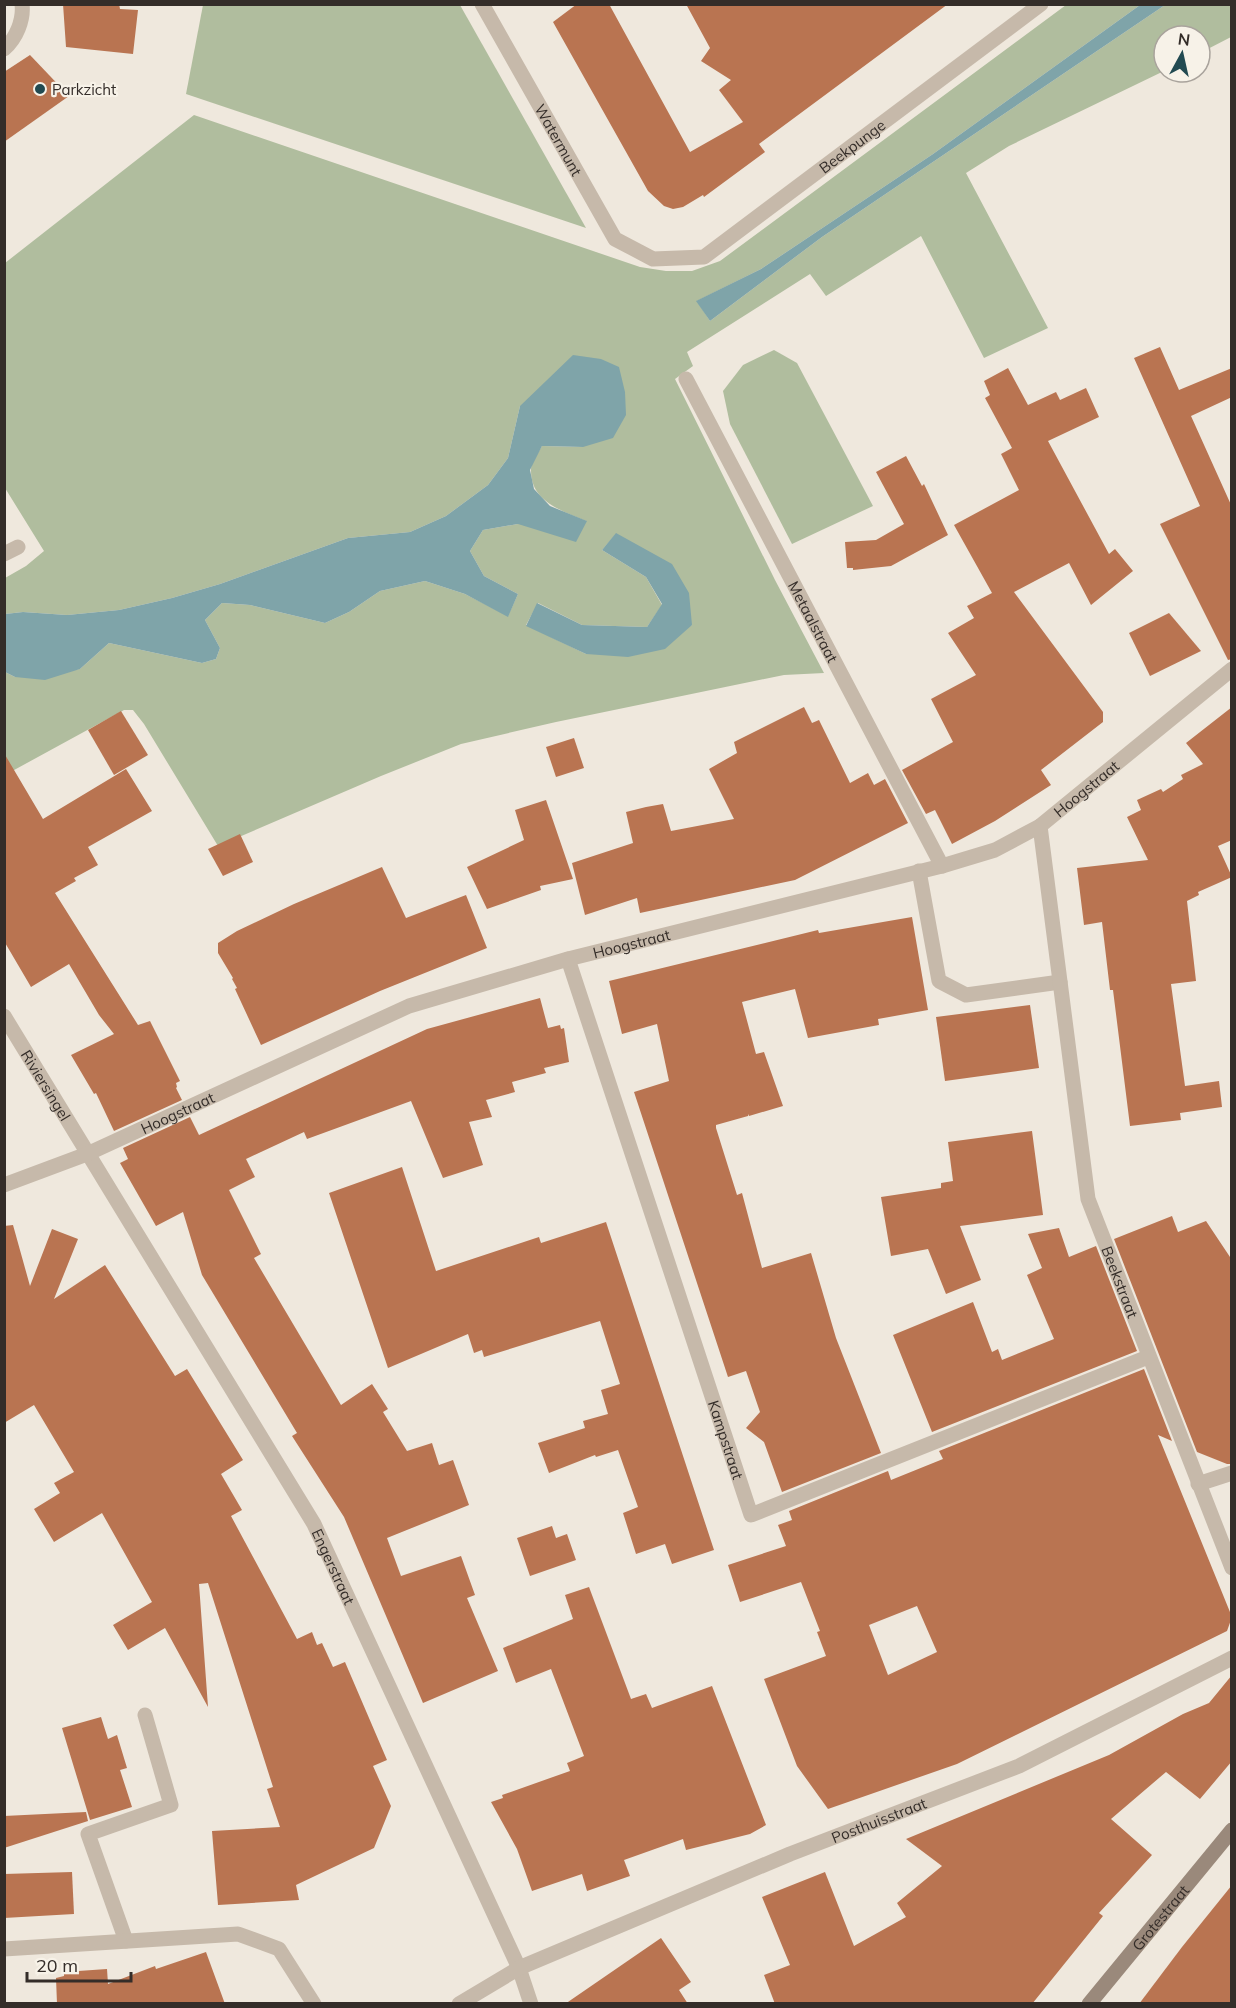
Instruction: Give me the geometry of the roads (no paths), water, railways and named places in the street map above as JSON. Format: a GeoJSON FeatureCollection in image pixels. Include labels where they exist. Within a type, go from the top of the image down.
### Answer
{"type":"FeatureCollection","features":[{"type":"Feature","properties":{"kind":"main road","name":"Grotestraat"},"geometry":{"type":"LineString","coordinates":[[1089,2004],[1232,1830]]}},
{"type":"Feature","properties":{"kind":"street"},"geometry":{"type":"LineString","coordinates":[[4,49],[14,41],[23,10],[22,4]]}},
{"type":"Feature","properties":{"kind":"street","name":"Watermunt"},"geometry":{"type":"LineString","coordinates":[[482,4],[615,239],[653,259]]}},
{"type":"Feature","properties":{"kind":"street","name":"Beekpunge"},"geometry":{"type":"LineString","coordinates":[[653,259],[704,257],[1041,4]]}},
{"type":"Feature","properties":{"kind":"street","name":"Metaalstraat"},"geometry":{"type":"LineString","coordinates":[[686,379],[942,866]]}},
{"type":"Feature","properties":{"kind":"street","name":"Hoogstraat"},"geometry":{"type":"LineString","coordinates":[[4,1185],[87,1154],[409,1006],[568,959],[942,866],[995,850],[1040,826],[1232,669]]}},
{"type":"Feature","properties":{"kind":"street","name":"Beekstraat"},"geometry":{"type":"LineString","coordinates":[[1040,826],[1088,1199],[1232,1568]]}},
{"type":"Feature","properties":{"kind":"street"},"geometry":{"type":"LineString","coordinates":[[920,871],[939,981],[966,995],[1060,982]]}},
{"type":"Feature","properties":{"kind":"street","name":"Kampstraat"},"geometry":{"type":"LineString","coordinates":[[568,959],[751,1515],[1148,1356]]}},
{"type":"Feature","properties":{"kind":"street","name":"Riviersingel"},"geometry":{"type":"LineString","coordinates":[[4,1016],[87,1154]]}},
{"type":"Feature","properties":{"kind":"street","name":"Engerstraat"},"geometry":{"type":"LineString","coordinates":[[87,1154],[314,1524],[519,1968],[531,2004]]}},
{"type":"Feature","properties":{"kind":"street"},"geometry":{"type":"LineString","coordinates":[[1198,1484],[1232,1473]]}},
{"type":"Feature","properties":{"kind":"street","name":"Posthuisstraat"},"geometry":{"type":"LineString","coordinates":[[459,2004],[519,1968],[790,1854],[1019,1766],[1232,1658]]}},
{"type":"Feature","properties":{"kind":"street"},"geometry":{"type":"LineString","coordinates":[[126,1941],[88,1834],[171,1805],[145,1716]]}},
{"type":"Feature","properties":{"kind":"street"},"geometry":{"type":"LineString","coordinates":[[4,1948],[238,1934],[279,1949],[314,2004]]}},
{"type":"Feature","properties":{"kind":"water"},"geometry":{"type":"Polygon","coordinates":[[[1140,5],[1165,5],[822,237],[710,321],[696,301],[761,269],[933,154],[1140,5]]]}},
{"type":"Feature","properties":{"kind":"water"},"geometry":{"type":"Polygon","coordinates":[[[573,355],[601,359],[619,367],[625,392],[626,415],[613,438],[583,447],[542,446],[530,470],[534,489],[550,506],[587,521],[576,542],[518,524],[483,530],[470,551],[484,576],[518,594],[508,617],[465,594],[425,581],[380,591],[349,612],[325,623],[250,605],[222,603],[205,620],[220,648],[216,659],[202,663],[109,643],[80,669],[45,680],[15,677],[5,672],[5,614],[23,612],[67,615],[119,610],[220,584],[348,538],[410,532],[446,516],[488,485],[508,458],[520,406],[573,355]]]}},
{"type":"Feature","properties":{"kind":"water"},"geometry":{"type":"Polygon","coordinates":[[[616,533],[672,564],[689,593],[692,625],[665,649],[628,657],[586,654],[526,626],[537,603],[582,625],[647,627],[662,604],[646,577],[602,550],[616,533]]]}},
{"type":"Feature","properties":{"kind":"place","name":"Parkzicht"},"geometry":{"type":"Point","coordinates":[40,89]}}]}
